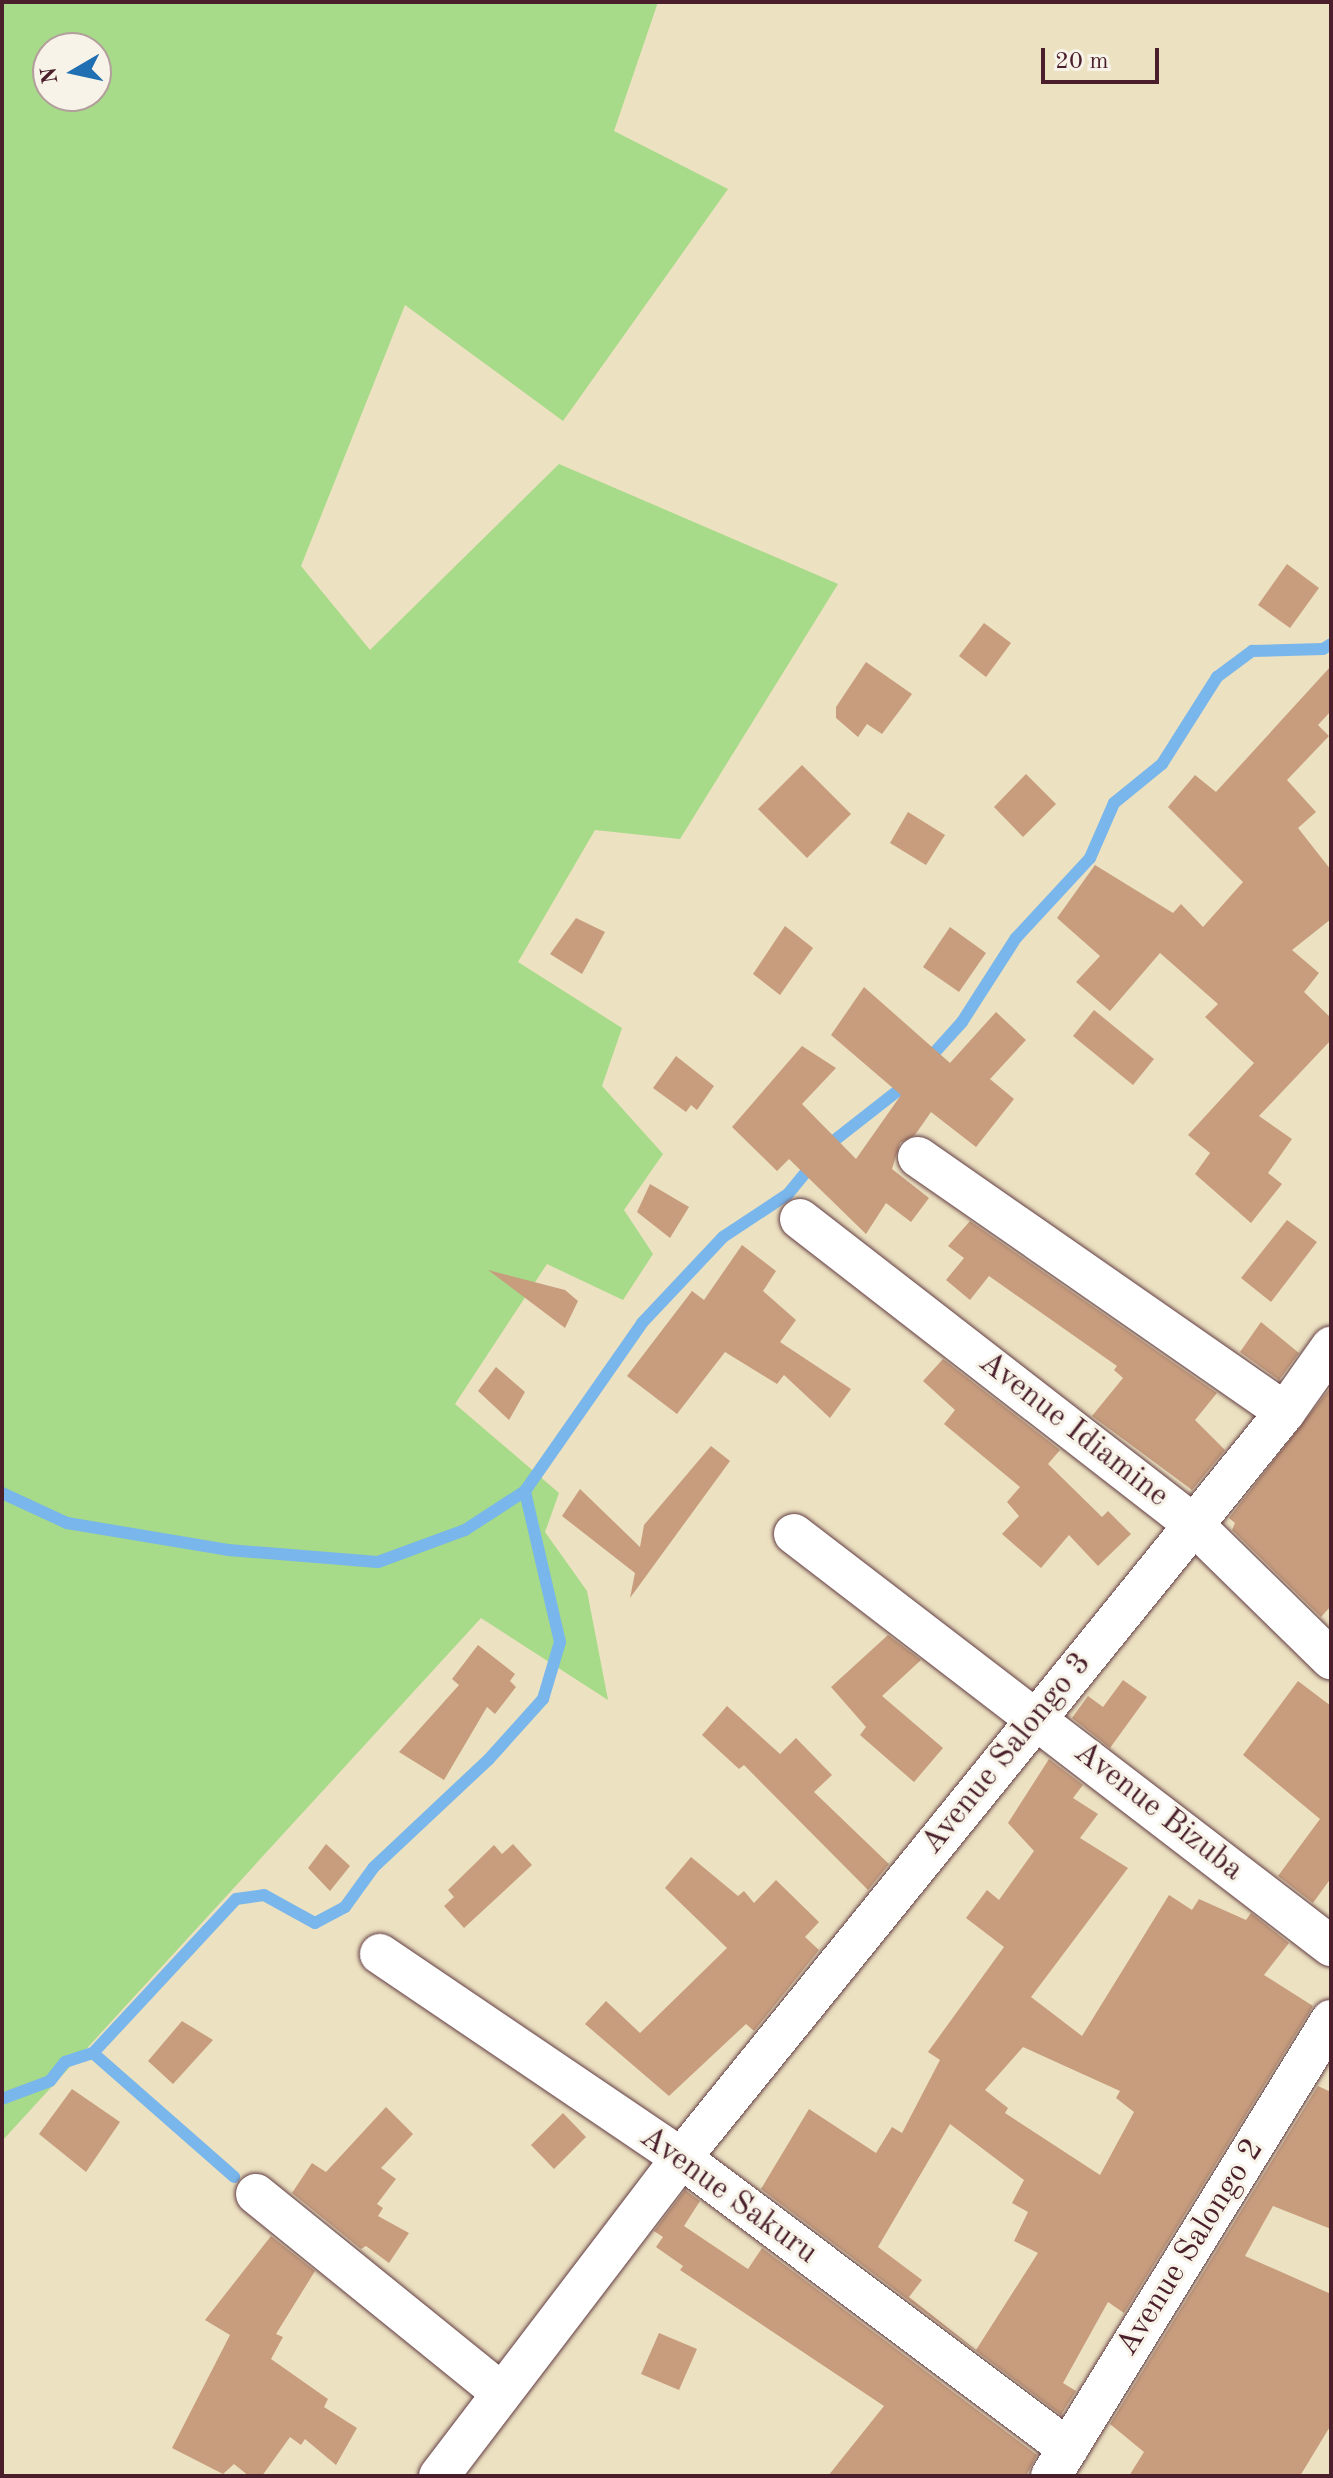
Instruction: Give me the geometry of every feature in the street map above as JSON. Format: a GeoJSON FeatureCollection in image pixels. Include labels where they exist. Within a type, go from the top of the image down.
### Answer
{"type":"FeatureCollection","features":[{"type":"Feature","properties":{"kind":"street"},"geometry":{"type":"LineString","coordinates":[[918,1157],[1285,1412]]}},
{"type":"Feature","properties":{"kind":"street","name":"Avenue Idiamine"},"geometry":{"type":"LineString","coordinates":[[800,1219],[1194,1525],[1331,1659]]}},
{"type":"Feature","properties":{"kind":"street","name":"Avenue Salongo 3"},"geometry":{"type":"LineString","coordinates":[[439,2476],[681,2158],[834,1975],[1035,1717],[1285,1412],[1331,1347]]}},
{"type":"Feature","properties":{"kind":"street","name":"Avenue Bizuba"},"geometry":{"type":"LineString","coordinates":[[794,1534],[1331,1946]]}},
{"type":"Feature","properties":{"kind":"street","name":"Avenue Sakuru"},"geometry":{"type":"LineString","coordinates":[[380,1954],[681,2158],[1059,2462]]}},
{"type":"Feature","properties":{"kind":"street","name":"Avenue Salongo 2"},"geometry":{"type":"LineString","coordinates":[[1059,2462],[1331,2020]]}},
{"type":"Feature","properties":{"kind":"street"},"geometry":{"type":"LineString","coordinates":[[256,2194],[502,2393]]}},
{"type":"Feature","properties":{"kind":"green space"},"geometry":{"type":"Polygon","coordinates":[[[2,2],[658,2],[614,131],[728,189],[563,421],[405,305],[301,566],[370,650],[559,464],[838,584],[680,839],[595,830],[518,962],[622,1028],[602,1086],[663,1154],[624,1210],[653,1254],[623,1300],[547,1264],[455,1404],[559,1493],[545,1532],[587,1591],[608,1700],[481,1618],[2,2141],[2,2]]]}},
{"type":"Feature","properties":{"kind":"building"},"geometry":{"type":"Polygon","coordinates":[[[1287,564],[1319,588],[1290,628],[1258,605],[1287,564]]]}},
{"type":"Feature","properties":{"kind":"building"},"geometry":{"type":"Polygon","coordinates":[[[984,623],[1011,643],[986,677],[959,656],[984,623]]]}},
{"type":"Feature","properties":{"kind":"building"},"geometry":{"type":"Polygon","coordinates":[[[866,662],[912,694],[882,734],[867,724],[858,737],[836,718],[836,707],[866,662]]]}},
{"type":"Feature","properties":{"kind":"building"},"geometry":{"type":"Polygon","coordinates":[[[1331,666],[1331,711],[1318,725],[1329,736],[1287,780],[1316,812],[1298,828],[1331,870],[1331,919],[1292,950],[1319,973],[1304,992],[1331,1018],[1331,1040],[1259,1116],[1292,1139],[1268,1173],[1282,1184],[1251,1223],[1195,1174],[1210,1153],[1188,1135],[1254,1063],[1205,1017],[1218,1004],[1160,953],[1110,1011],[1076,982],[1100,956],[1057,918],[1095,865],[1173,913],[1181,904],[1203,927],[1243,882],[1168,807],[1195,775],[1216,792],[1331,666]]]}},
{"type":"Feature","properties":{"kind":"building"},"geometry":{"type":"Polygon","coordinates":[[[802,765],[851,814],[807,858],[758,809],[802,765]]]}},
{"type":"Feature","properties":{"kind":"building"},"geometry":{"type":"Polygon","coordinates":[[[1026,774],[1056,804],[1023,837],[994,807],[1026,774]]]}},
{"type":"Feature","properties":{"kind":"building"},"geometry":{"type":"Polygon","coordinates":[[[908,812],[945,835],[926,865],[890,843],[908,812]]]}},
{"type":"Feature","properties":{"kind":"building"},"geometry":{"type":"Polygon","coordinates":[[[576,918],[605,932],[582,974],[550,954],[576,918]]]}},
{"type":"Feature","properties":{"kind":"building"},"geometry":{"type":"Polygon","coordinates":[[[785,926],[813,948],[780,995],[753,974],[785,926]]]}},
{"type":"Feature","properties":{"kind":"building"},"geometry":{"type":"Polygon","coordinates":[[[950,927],[986,953],[959,992],[923,967],[950,927]]]}},
{"type":"Feature","properties":{"kind":"building"},"geometry":{"type":"Polygon","coordinates":[[[864,987],[950,1063],[996,1012],[1026,1040],[990,1079],[1014,1099],[976,1147],[931,1112],[915,1135],[900,1143],[892,1169],[929,1198],[911,1222],[886,1203],[866,1234],[789,1159],[777,1171],[732,1127],[802,1046],[836,1068],[802,1104],[856,1159],[901,1095],[831,1035],[864,987]]]}},
{"type":"Feature","properties":{"kind":"building"},"geometry":{"type":"Polygon","coordinates":[[[1094,1010],[1154,1059],[1133,1085],[1073,1036],[1094,1010]]]}},
{"type":"Feature","properties":{"kind":"building"},"geometry":{"type":"Polygon","coordinates":[[[676,1056],[714,1086],[697,1110],[691,1105],[686,1112],[653,1088],[676,1056]]]}},
{"type":"Feature","properties":{"kind":"building"},"geometry":{"type":"Polygon","coordinates":[[[650,1184],[689,1207],[670,1238],[637,1212],[650,1184]]]}},
{"type":"Feature","properties":{"kind":"building"},"geometry":{"type":"Polygon","coordinates":[[[1287,1220],[1317,1242],[1271,1302],[1241,1278],[1287,1220]]]}},
{"type":"Feature","properties":{"kind":"building"},"geometry":{"type":"Polygon","coordinates":[[[970,1221],[1217,1393],[1195,1420],[1225,1450],[1192,1490],[1092,1416],[1123,1378],[1114,1370],[1117,1366],[989,1276],[970,1300],[946,1280],[964,1258],[948,1246],[970,1221]]]}},
{"type":"Feature","properties":{"kind":"building"},"geometry":{"type":"Polygon","coordinates":[[[742,1245],[776,1271],[763,1291],[796,1320],[780,1342],[851,1389],[830,1418],[784,1375],[777,1384],[725,1352],[677,1414],[627,1376],[692,1291],[704,1300],[742,1245]]]}},
{"type":"Feature","properties":{"kind":"building"},"geometry":{"type":"Polygon","coordinates":[[[488,1270],[565,1290],[578,1301],[565,1328],[488,1270]]]}},
{"type":"Feature","properties":{"kind":"building"},"geometry":{"type":"Polygon","coordinates":[[[1261,1322],[1299,1353],[1279,1380],[1240,1352],[1261,1322]]]}},
{"type":"Feature","properties":{"kind":"building"},"geometry":{"type":"Polygon","coordinates":[[[943,1359],[1060,1450],[1048,1464],[1102,1517],[1108,1511],[1131,1534],[1098,1566],[1069,1535],[1041,1568],[1002,1534],[1019,1516],[1007,1502],[1020,1487],[944,1424],[955,1410],[923,1381],[943,1359]]]}},
{"type":"Feature","properties":{"kind":"building"},"geometry":{"type":"Polygon","coordinates":[[[496,1367],[525,1392],[509,1420],[478,1391],[496,1367]]]}},
{"type":"Feature","properties":{"kind":"building"},"geometry":{"type":"Polygon","coordinates":[[[1331,1387],[1331,1606],[1321,1617],[1232,1530],[1235,1523],[1229,1518],[1331,1387]]]}},
{"type":"Feature","properties":{"kind":"building"},"geometry":{"type":"Polygon","coordinates":[[[711,1446],[730,1461],[630,1598],[635,1573],[562,1516],[580,1489],[640,1547],[644,1525],[711,1446]]]}},
{"type":"Feature","properties":{"kind":"building"},"geometry":{"type":"Polygon","coordinates":[[[888,1635],[921,1660],[882,1696],[943,1748],[914,1782],[860,1735],[866,1727],[831,1687],[888,1635]]]}},
{"type":"Feature","properties":{"kind":"building"},"geometry":{"type":"Polygon","coordinates":[[[478,1645],[515,1674],[510,1681],[516,1687],[495,1714],[487,1707],[444,1780],[399,1752],[459,1685],[452,1679],[478,1645]]]}},
{"type":"Feature","properties":{"kind":"building"},"geometry":{"type":"Polygon","coordinates":[[[1123,1680],[1147,1697],[1110,1748],[1072,1718],[1088,1696],[1103,1707],[1123,1680]]]}},
{"type":"Feature","properties":{"kind":"building"},"geometry":{"type":"Polygon","coordinates":[[[1298,1681],[1331,1706],[1331,1878],[1313,1903],[1278,1876],[1320,1819],[1243,1755],[1298,1681]]]}},
{"type":"Feature","properties":{"kind":"building"},"geometry":{"type":"Polygon","coordinates":[[[727,1706],[780,1754],[796,1738],[832,1775],[814,1792],[889,1864],[868,1890],[744,1765],[739,1769],[702,1735],[727,1706]]]}},
{"type":"Feature","properties":{"kind":"building"},"geometry":{"type":"Polygon","coordinates":[[[1049,1759],[1083,1785],[1073,1798],[1098,1814],[1080,1838],[1128,1868],[1031,1997],[1082,2036],[1169,1895],[1192,1910],[1199,1899],[1246,1920],[1251,1913],[1289,1943],[1264,1975],[1313,2006],[1124,2313],[1108,2302],[1063,2383],[1076,2391],[1061,2415],[761,2189],[809,2109],[876,2153],[892,2127],[902,2133],[940,2060],[928,2052],[1004,1947],[966,1918],[987,1890],[999,1900],[1034,1851],[1008,1823],[1049,1759]],[[1023,2047],[985,2090],[1008,2108],[1005,2113],[1100,2175],[1134,2112],[1116,2098],[1120,2091],[1023,2047]],[[950,2124],[878,2247],[922,2280],[909,2297],[976,2350],[1038,2253],[1014,2241],[1028,2212],[1012,2203],[1024,2180],[950,2124]]]}},
{"type":"Feature","properties":{"kind":"building"},"geometry":{"type":"Polygon","coordinates":[[[326,1844],[350,1866],[330,1891],[308,1868],[326,1844]]]}},
{"type":"Feature","properties":{"kind":"building"},"geometry":{"type":"Polygon","coordinates":[[[513,1844],[532,1865],[464,1928],[444,1906],[454,1897],[448,1890],[494,1845],[502,1854],[513,1844]]]}},
{"type":"Feature","properties":{"kind":"building"},"geometry":{"type":"Polygon","coordinates":[[[691,1857],[738,1896],[744,1891],[754,1903],[776,1880],[819,1922],[805,1937],[819,1950],[754,2031],[746,2024],[669,2096],[585,2024],[606,2001],[640,2033],[727,1948],[665,1888],[691,1857]]]}},
{"type":"Feature","properties":{"kind":"building"},"geometry":{"type":"Polygon","coordinates":[[[182,2021],[213,2040],[173,2084],[148,2061],[182,2021]]]}},
{"type":"Feature","properties":{"kind":"building"},"geometry":{"type":"Polygon","coordinates":[[[1318,2086],[1331,2092],[1331,2229],[1273,2206],[1245,2256],[1331,2294],[1331,2425],[1300,2476],[1129,2476],[1144,2452],[1110,2424],[1318,2086]]]}},
{"type":"Feature","properties":{"kind":"building"},"geometry":{"type":"Polygon","coordinates":[[[72,2089],[120,2122],[86,2172],[39,2134],[72,2089]]]}},
{"type":"Feature","properties":{"kind":"building"},"geometry":{"type":"Polygon","coordinates":[[[386,2107],[413,2134],[381,2168],[396,2179],[377,2204],[383,2208],[378,2216],[409,2233],[389,2263],[366,2246],[361,2249],[292,2193],[312,2163],[326,2172],[386,2107]]]}},
{"type":"Feature","properties":{"kind":"building"},"geometry":{"type":"Polygon","coordinates":[[[563,2113],[586,2137],[554,2169],[531,2145],[563,2113]]]}},
{"type":"Feature","properties":{"kind":"building"},"geometry":{"type":"Polygon","coordinates":[[[685,2190],[700,2201],[684,2226],[748,2269],[762,2248],[1037,2455],[1026,2476],[828,2476],[884,2406],[680,2270],[683,2266],[656,2247],[663,2237],[654,2231],[685,2190]]]}},
{"type":"Feature","properties":{"kind":"building"},"geometry":{"type":"Polygon","coordinates":[[[271,2236],[315,2271],[276,2334],[283,2337],[271,2359],[328,2399],[324,2407],[357,2428],[336,2465],[305,2439],[301,2445],[290,2437],[262,2476],[249,2476],[234,2464],[223,2474],[172,2448],[230,2335],[205,2320],[271,2236]]]}},
{"type":"Feature","properties":{"kind":"building"},"geometry":{"type":"Polygon","coordinates":[[[659,2333],[697,2349],[679,2390],[641,2374],[659,2333]]]}},
{"type":"Feature","properties":{"kind":"waterway"},"geometry":{"type":"LineString","coordinates":[[926,1062],[962,1022],[1016,938],[1090,858],[1114,803],[1162,764],[1217,677],[1252,651],[1323,649],[1331,644]]}},
{"type":"Feature","properties":{"kind":"waterway"},"geometry":{"type":"LineString","coordinates":[[826,1147],[909,1082]]}},
{"type":"Feature","properties":{"kind":"waterway"},"geometry":{"type":"LineString","coordinates":[[2,1493],[67,1523],[228,1550],[378,1562],[465,1530],[525,1491],[642,1323],[723,1237],[788,1194],[815,1161]]}},
{"type":"Feature","properties":{"kind":"waterway"},"geometry":{"type":"LineString","coordinates":[[93,2053],[236,1899],[264,1895],[315,1923],[345,1907],[374,1867],[489,1759],[543,1699],[560,1642],[525,1491]]}},
{"type":"Feature","properties":{"kind":"waterway"},"geometry":{"type":"LineString","coordinates":[[2,2099],[50,2081],[65,2062],[93,2053],[234,2177]]}}]}
